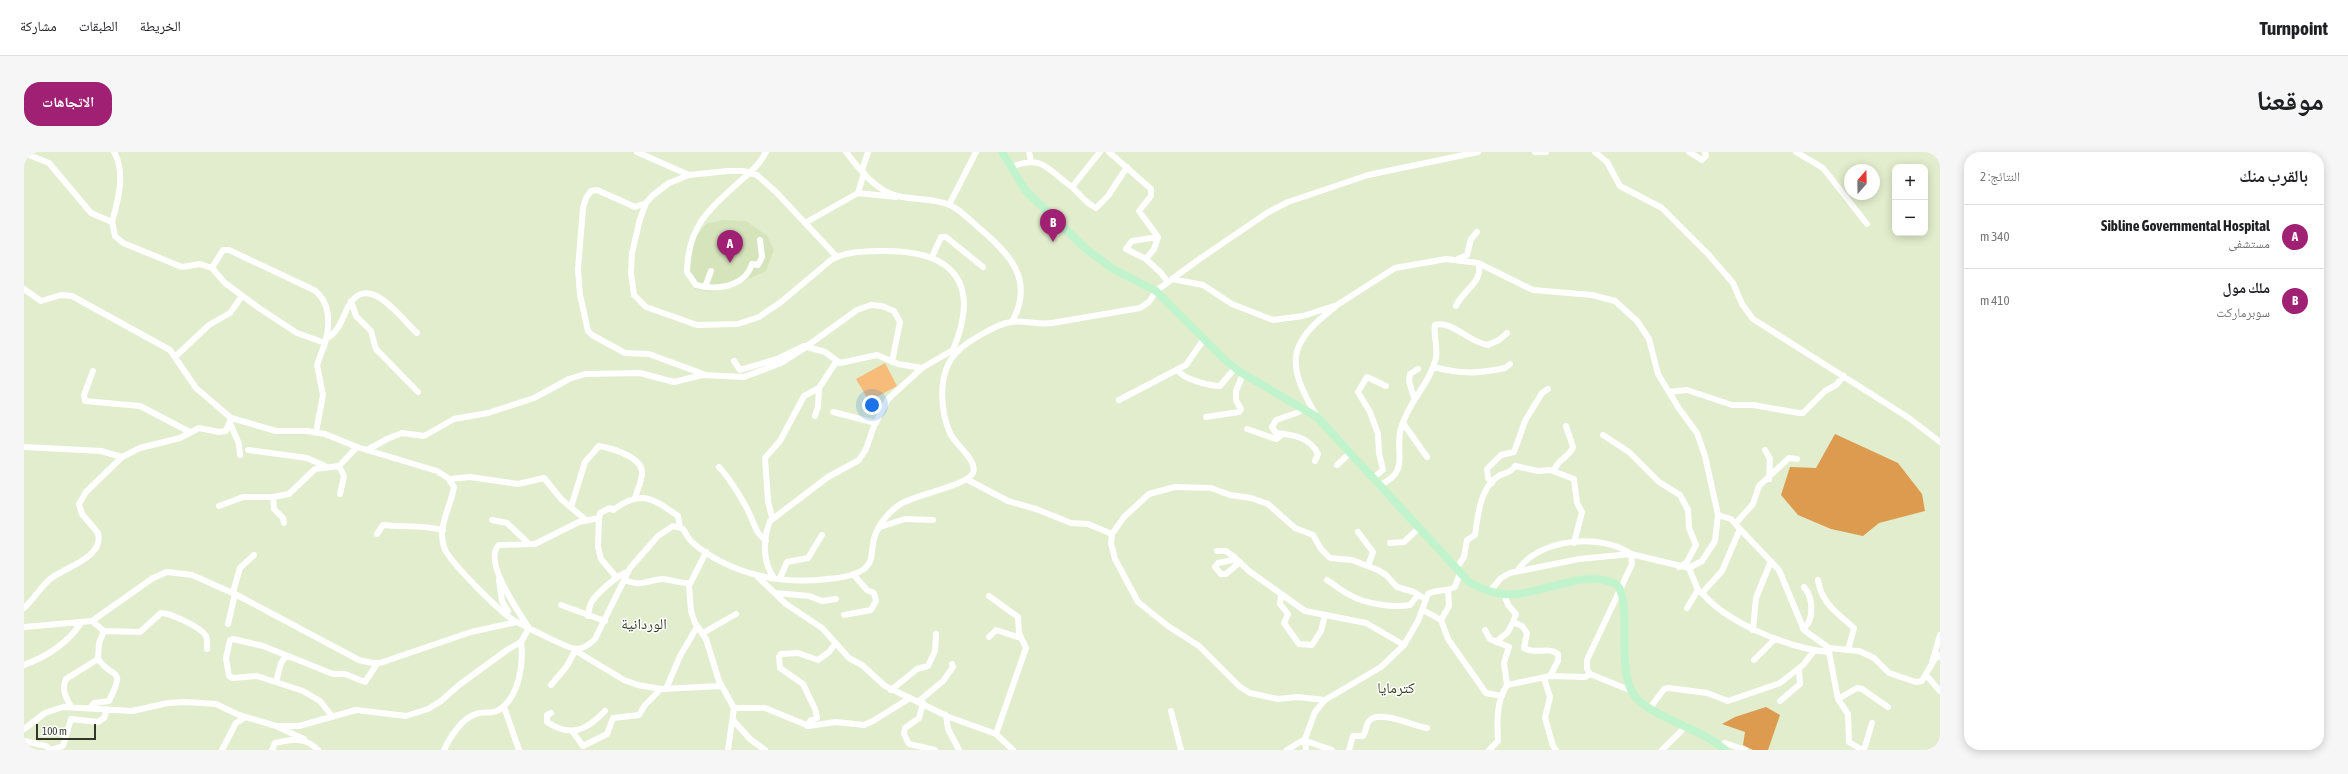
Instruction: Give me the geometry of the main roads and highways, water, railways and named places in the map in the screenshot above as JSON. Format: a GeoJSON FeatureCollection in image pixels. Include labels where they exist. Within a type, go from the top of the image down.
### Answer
{"type":"FeatureCollection","features":[{"type":"Feature","properties":{"kind":"main road"},"geometry":{"type":"LineString","coordinates":[[1002,152],[1030,196],[1086,249],[1113,269],[1156,291],[1204,339],[1243,374],[1317,417],[1469,582],[1490,591],[1504,594],[1598,578],[1613,582],[1620,588],[1623,597],[1625,664],[1632,691],[1641,703],[1712,738],[1723,748]]}},
{"type":"Feature","properties":{"kind":"place","name":"ملك مول"},"geometry":{"type":"Point","coordinates":[1053,242]}},
{"type":"Feature","properties":{"kind":"place","name":"Sibline Governmental Hospital"},"geometry":{"type":"Point","coordinates":[730,263]}},
{"type":"Feature","properties":{"kind":"district","name":"الوردانية"},"geometry":{"type":"Point","coordinates":[644,624]}},
{"type":"Feature","properties":{"kind":"district","name":"كترمايا"},"geometry":{"type":"Point","coordinates":[1396,688]}}]}
